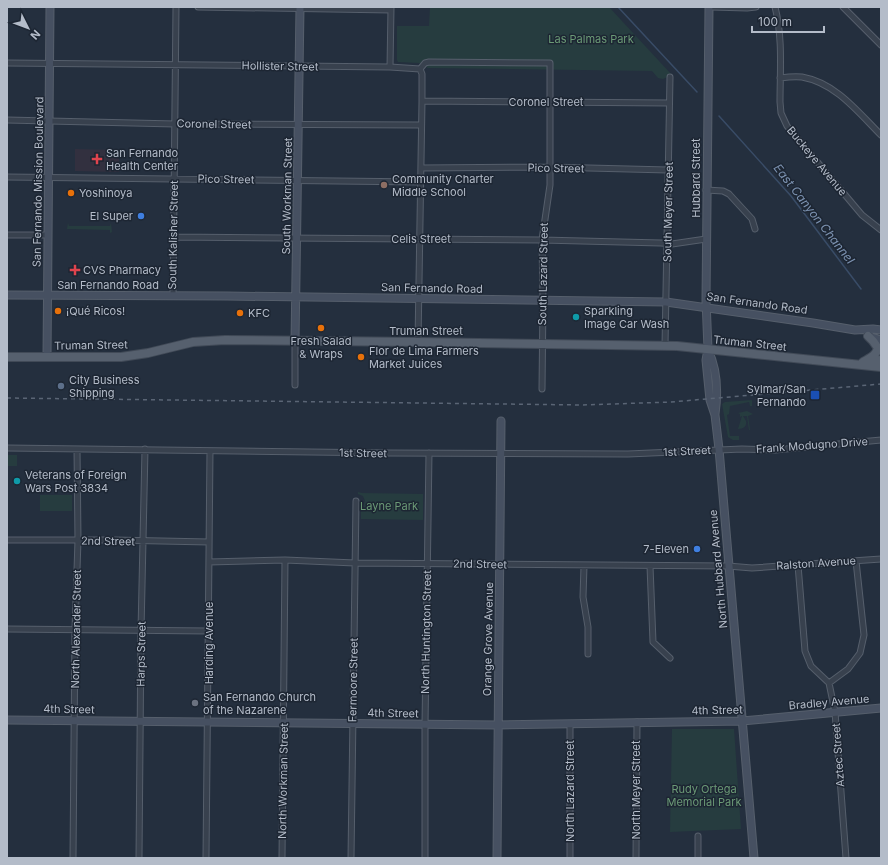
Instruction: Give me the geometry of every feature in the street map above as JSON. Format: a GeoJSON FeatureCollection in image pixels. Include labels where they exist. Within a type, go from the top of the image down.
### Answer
{"type":"FeatureCollection","features":[{"type":"Feature","properties":{"kind":"main road","name":"San Fernando Mission Boulevard"},"geometry":{"type":"LineString","coordinates":[[47,357],[50,7]]}},
{"type":"Feature","properties":{"kind":"main road","name":"Hubbard Street"},"geometry":{"type":"LineString","coordinates":[[711,7],[706,190],[706,307],[708,349],[706,360],[713,399]]}},
{"type":"Feature","properties":{"kind":"main road","name":"South Workman Street"},"geometry":{"type":"LineString","coordinates":[[295,342],[300,8]]}},
{"type":"Feature","properties":{"kind":"main road","name":"San Fernando Road"},"geometry":{"type":"LineString","coordinates":[[7,295],[419,298],[666,302],[855,330],[881,330]]}},
{"type":"Feature","properties":{"kind":"main road","name":"San Fernando Road"},"geometry":{"type":"LineString","coordinates":[[855,330],[881,340]]}},
{"type":"Feature","properties":{"kind":"main road"},"geometry":{"type":"LineString","coordinates":[[863,362],[872,357],[878,348],[868,336]]}},
{"type":"Feature","properties":{"kind":"main road","name":"Truman Street"},"geometry":{"type":"LineString","coordinates":[[7,357],[121,357],[201,342],[237,340],[295,342],[418,342],[666,346],[881,367]]}},
{"type":"Feature","properties":{"kind":"main road","name":"Truman Street"},"geometry":{"type":"LineString","coordinates":[[845,364],[881,360]]}},
{"type":"Feature","properties":{"kind":"main road","name":"North Hubbard Avenue"},"geometry":{"type":"LineString","coordinates":[[713,399],[719,450],[742,721]]}},
{"type":"Feature","properties":{"kind":"main road","name":"Orange Grove Avenue"},"geometry":{"type":"LineString","coordinates":[[497,858],[502,454],[501,421]]}},
{"type":"Feature","properties":{"kind":"main road","name":"Bradley Avenue"},"geometry":{"type":"LineString","coordinates":[[779,718],[881,708]]}},
{"type":"Feature","properties":{"kind":"main road","name":"4th Street"},"geometry":{"type":"LineString","coordinates":[[7,720],[498,725],[742,721],[779,718]]}},
{"type":"Feature","properties":{"kind":"main road"},"geometry":{"type":"LineString","coordinates":[[742,721],[754,858]]}},
{"type":"Feature","properties":{"kind":"street","name":"South Kalisher Street"},"geometry":{"type":"LineString","coordinates":[[173,296],[176,7]]}},
{"type":"Feature","properties":{"kind":"street"},"geometry":{"type":"LineString","coordinates":[[198,7],[391,9],[390,67]]}},
{"type":"Feature","properties":{"kind":"street"},"geometry":{"type":"LineString","coordinates":[[711,7],[756,7]]}},
{"type":"Feature","properties":{"kind":"street","name":"Buckeye Avenue"},"geometry":{"type":"LineString","coordinates":[[775,7],[779,25],[781,113],[787,126],[862,215],[881,230]]}},
{"type":"Feature","properties":{"kind":"street"},"geometry":{"type":"LineString","coordinates":[[843,7],[881,45]]}},
{"type":"Feature","properties":{"kind":"street","name":"Hollister Street"},"geometry":{"type":"LineString","coordinates":[[7,63],[390,67],[420,69],[429,62],[550,63]]}},
{"type":"Feature","properties":{"kind":"street","name":"South Lazard Street"},"geometry":{"type":"LineString","coordinates":[[542,389],[542,240],[550,185],[550,63]]}},
{"type":"Feature","properties":{"kind":"street"},"geometry":{"type":"LineString","coordinates":[[418,342],[422,101],[422,74],[420,69]]}},
{"type":"Feature","properties":{"kind":"street","name":"South Meyer Street"},"geometry":{"type":"LineString","coordinates":[[666,346],[670,77]]}},
{"type":"Feature","properties":{"kind":"street"},"geometry":{"type":"LineString","coordinates":[[780,78],[801,77],[822,84],[840,94],[881,134]]}},
{"type":"Feature","properties":{"kind":"street","name":"Coronel Street"},"geometry":{"type":"LineString","coordinates":[[422,101],[669,103]]}},
{"type":"Feature","properties":{"kind":"street","name":"Coronel Street"},"geometry":{"type":"LineString","coordinates":[[7,120],[175,124],[421,125]]}},
{"type":"Feature","properties":{"kind":"street","name":"Pico Street"},"geometry":{"type":"LineString","coordinates":[[421,168],[549,167],[668,170]]}},
{"type":"Feature","properties":{"kind":"street","name":"Pico Street"},"geometry":{"type":"LineString","coordinates":[[7,177],[421,182]]}},
{"type":"Feature","properties":{"kind":"street"},"geometry":{"type":"LineString","coordinates":[[706,190],[723,191],[730,194],[752,219],[755,228]]}},
{"type":"Feature","properties":{"kind":"street"},"geometry":{"type":"LineString","coordinates":[[7,235],[48,235]]}},
{"type":"Feature","properties":{"kind":"street","name":"Celis Street"},"geometry":{"type":"LineString","coordinates":[[174,237],[542,240],[668,244],[706,239]]}},
{"type":"Feature","properties":{"kind":"street","name":"South Workman Street"},"geometry":{"type":"LineString","coordinates":[[295,342],[295,385]]}},
{"type":"Feature","properties":{"kind":"street","name":"Frank Modugno Drive"},"geometry":{"type":"LineString","coordinates":[[719,450],[775,450],[881,440]]}},
{"type":"Feature","properties":{"kind":"street","name":"1st Street"},"geometry":{"type":"LineString","coordinates":[[7,448],[502,454],[628,454],[719,450]]}},
{"type":"Feature","properties":{"kind":"street","name":"North Alexander Street"},"geometry":{"type":"LineString","coordinates":[[73,858],[75,630],[78,540],[77,449]]}},
{"type":"Feature","properties":{"kind":"street","name":"Harps Street"},"geometry":{"type":"LineString","coordinates":[[139,858],[145,449]]}},
{"type":"Feature","properties":{"kind":"street","name":"Harding Avenue"},"geometry":{"type":"LineString","coordinates":[[206,858],[210,451]]}},
{"type":"Feature","properties":{"kind":"street","name":"North Huntington Street"},"geometry":{"type":"LineString","coordinates":[[425,858],[425,724],[429,453]]}},
{"type":"Feature","properties":{"kind":"street","name":"Fermoore Street"},"geometry":{"type":"LineString","coordinates":[[351,858],[356,501]]}},
{"type":"Feature","properties":{"kind":"street","name":"2nd Street"},"geometry":{"type":"LineString","coordinates":[[7,540],[210,542]]}},
{"type":"Feature","properties":{"kind":"street","name":"Ralston Avenue"},"geometry":{"type":"LineString","coordinates":[[752,568],[881,559]]}},
{"type":"Feature","properties":{"kind":"street","name":"2nd Street"},"geometry":{"type":"LineString","coordinates":[[209,562],[285,560],[355,563],[728,566],[752,568]]}},
{"type":"Feature","properties":{"kind":"street","name":"North Workman Street"},"geometry":{"type":"LineString","coordinates":[[282,858],[285,560]]}},
{"type":"Feature","properties":{"kind":"street"},"geometry":{"type":"LineString","coordinates":[[798,565],[805,651],[811,666],[829,683],[848,669],[860,653],[864,634],[856,561]]}},
{"type":"Feature","properties":{"kind":"street"},"geometry":{"type":"LineString","coordinates":[[584,566],[583,597],[588,627],[588,654]]}},
{"type":"Feature","properties":{"kind":"street"},"geometry":{"type":"LineString","coordinates":[[650,566],[653,642],[670,658]]}},
{"type":"Feature","properties":{"kind":"street"},"geometry":{"type":"LineString","coordinates":[[7,630],[208,631]]}},
{"type":"Feature","properties":{"kind":"street","name":"Aztec Street"},"geometry":{"type":"LineString","coordinates":[[829,683],[834,712],[846,858]]}},
{"type":"Feature","properties":{"kind":"street","name":"North Meyer Street"},"geometry":{"type":"LineString","coordinates":[[636,858],[637,722]]}},
{"type":"Feature","properties":{"kind":"street","name":"North Lazard Street"},"geometry":{"type":"LineString","coordinates":[[570,724],[570,858]]}},
{"type":"Feature","properties":{"kind":"street"},"geometry":{"type":"LineString","coordinates":[[698,836],[698,858]]}},
{"type":"Feature","properties":{"kind":"shaded area","name":"San Fernando Health Center"},"geometry":{"type":"Polygon","coordinates":[[[75,149],[119,150],[119,172],[75,171],[75,149]]]}},
{"type":"Feature","properties":{"kind":"green space","name":"Las Palmas Park"},"geometry":{"type":"Polygon","coordinates":[[[430,7],[609,7],[672,75],[663,79],[658,78],[652,71],[428,68],[419,63],[398,62],[397,26],[429,26],[430,7]]]}},
{"type":"Feature","properties":{"kind":"green space"},"geometry":{"type":"Polygon","coordinates":[[[68,223],[69,226],[110,226],[111,223],[112,232],[110,233],[110,230],[67,229],[68,223]]]}},
{"type":"Feature","properties":{"kind":"green space"},"geometry":{"type":"Polygon","coordinates":[[[752,400],[752,406],[750,406],[749,402],[730,406],[729,414],[727,415],[730,436],[739,436],[739,440],[733,440],[728,437],[722,404],[725,402],[752,400]]]}},
{"type":"Feature","properties":{"kind":"green space"},"geometry":{"type":"Polygon","coordinates":[[[747,411],[753,414],[748,416],[750,430],[747,416],[743,416],[746,421],[745,426],[738,429],[742,416],[740,417],[740,414],[738,413],[747,411]]]}},
{"type":"Feature","properties":{"kind":"green space"},"geometry":{"type":"Polygon","coordinates":[[[7,455],[17,455],[17,466],[7,466],[7,455]]]}},
{"type":"Feature","properties":{"kind":"green space","name":"Layne Park"},"geometry":{"type":"Polygon","coordinates":[[[358,492],[423,494],[423,520],[361,519],[361,510],[365,501],[363,496],[358,494],[358,492]]]}},
{"type":"Feature","properties":{"kind":"green space"},"geometry":{"type":"Polygon","coordinates":[[[40,495],[72,495],[72,511],[40,511],[40,495]]]}},
{"type":"Feature","properties":{"kind":"green space","name":"Rudy Ortega Memorial Park"},"geometry":{"type":"Polygon","coordinates":[[[672,729],[734,729],[741,829],[670,832],[672,729]]]}},
{"type":"Feature","properties":{"kind":"waterway","name":"East Canyon Channel"},"geometry":{"type":"LineString","coordinates":[[618,7],[697,92]]}},
{"type":"Feature","properties":{"kind":"waterway","name":"East Canyon Channel"},"geometry":{"type":"LineString","coordinates":[[719,116],[791,196],[861,289]]}},
{"type":"Feature","properties":{"kind":"railway"},"geometry":{"type":"LineString","coordinates":[[7,398],[583,405],[671,402],[881,384]]}},
{"type":"Feature","properties":{"kind":"place","name":"San Fernando Health Center"},"geometry":{"type":"Point","coordinates":[97,159]}},
{"type":"Feature","properties":{"kind":"place","name":"Community Charter Middle School"},"geometry":{"type":"Point","coordinates":[384,185]}},
{"type":"Feature","properties":{"kind":"place","name":"Yoshinoya"},"geometry":{"type":"Point","coordinates":[71,193]}},
{"type":"Feature","properties":{"kind":"place","name":"El Super"},"geometry":{"type":"Point","coordinates":[141,216]}},
{"type":"Feature","properties":{"kind":"place","name":"CVS Pharmacy"},"geometry":{"type":"Point","coordinates":[75,270]}},
{"type":"Feature","properties":{"kind":"place","name":"¡Qué Ricos!"},"geometry":{"type":"Point","coordinates":[58,311]}},
{"type":"Feature","properties":{"kind":"place","name":"KFC"},"geometry":{"type":"Point","coordinates":[240,313]}},
{"type":"Feature","properties":{"kind":"place","name":"Sparkling Image Car Wash"},"geometry":{"type":"Point","coordinates":[576,317]}},
{"type":"Feature","properties":{"kind":"place","name":"Fresh Salad & Wraps"},"geometry":{"type":"Point","coordinates":[321,328]}},
{"type":"Feature","properties":{"kind":"place","name":"Flor de Lima Farmers Market Juices"},"geometry":{"type":"Point","coordinates":[361,357]}},
{"type":"Feature","properties":{"kind":"place","name":"City Business Shipping"},"geometry":{"type":"Point","coordinates":[61,386]}},
{"type":"Feature","properties":{"kind":"place","name":"Sylmar/San Fernando"},"geometry":{"type":"Point","coordinates":[815,395]}},
{"type":"Feature","properties":{"kind":"place","name":"Veterans of Foreign Wars Post 3834"},"geometry":{"type":"Point","coordinates":[17,481]}},
{"type":"Feature","properties":{"kind":"place","name":"7-Eleven"},"geometry":{"type":"Point","coordinates":[697,549]}},
{"type":"Feature","properties":{"kind":"place","name":"San Fernando Church of the Nazarene"},"geometry":{"type":"Point","coordinates":[195,703]}}]}
